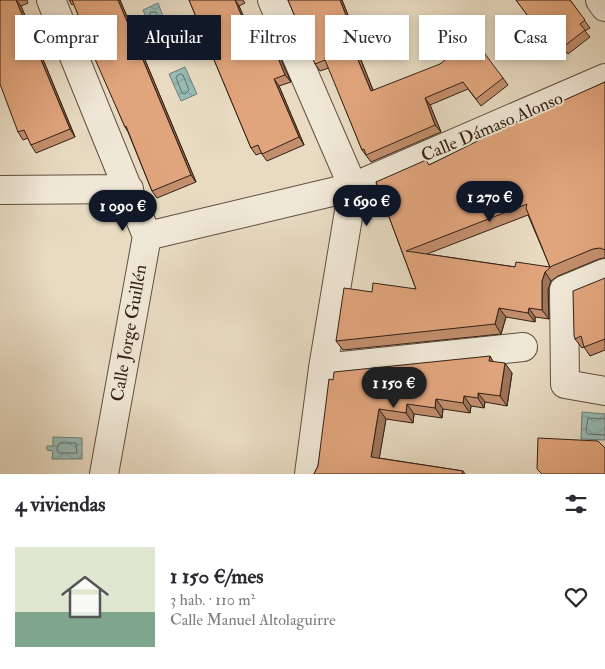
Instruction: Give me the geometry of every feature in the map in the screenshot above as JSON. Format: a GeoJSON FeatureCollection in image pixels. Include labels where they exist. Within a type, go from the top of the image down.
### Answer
{"type":"FeatureCollection","features":[{"type":"Feature","properties":{"kind":"street"},"geometry":{"type":"LineString","coordinates":[[51,0],[147,236]]}},
{"type":"Feature","properties":{"kind":"street"},"geometry":{"type":"LineString","coordinates":[[272,0],[353,187],[323,368],[309,474]]}},
{"type":"Feature","properties":{"kind":"street","name":"Calle Dámaso Alonso"},"geometry":{"type":"LineString","coordinates":[[147,236],[353,187],[605,78]]}},
{"type":"Feature","properties":{"kind":"street"},"geometry":{"type":"LineString","coordinates":[[0,190],[129,189]]}},
{"type":"Feature","properties":{"kind":"street","name":"Calle Jorge Guillén"},"geometry":{"type":"LineString","coordinates":[[104,474],[147,236]]}},
{"type":"Feature","properties":{"kind":"street"},"geometry":{"type":"LineString","coordinates":[[605,273],[564,290],[565,384],[605,390]]}},
{"type":"Feature","properties":{"kind":"street"},"geometry":{"type":"LineString","coordinates":[[323,368],[523,347]]}},
{"type":"Feature","properties":{"kind":"water"},"geometry":{"type":"Polygon","coordinates":[[[158,3],[163,15],[145,15],[143,10],[158,3]]]}},
{"type":"Feature","properties":{"kind":"water"},"geometry":{"type":"Polygon","coordinates":[[[185,67],[197,94],[181,101],[169,74],[185,67]]]}},
{"type":"Feature","properties":{"kind":"water"},"geometry":{"type":"Polygon","coordinates":[[[582,412],[605,414],[605,440],[581,439],[582,412]]]}},
{"type":"Feature","properties":{"kind":"water"},"geometry":{"type":"Polygon","coordinates":[[[53,437],[82,438],[82,459],[52,459],[53,451],[47,450],[47,446],[53,446],[53,437]]]}},
{"type":"Feature","properties":{"kind":"building"},"geometry":{"type":"Polygon","coordinates":[[[0,0],[16,0],[22,15],[15,15],[15,60],[41,60],[70,129],[31,145],[24,130],[18,132],[0,84],[0,0]]]}},
{"type":"Feature","properties":{"kind":"building"},"geometry":{"type":"Polygon","coordinates":[[[72,0],[118,0],[127,22],[127,60],[143,60],[191,175],[152,191],[126,126],[95,60],[117,60],[117,15],[78,15],[72,0]]]}},
{"type":"Feature","properties":{"kind":"building"},"geometry":{"type":"Polygon","coordinates":[[[189,0],[235,0],[241,15],[231,15],[231,60],[279,60],[285,75],[274,79],[299,137],[262,154],[258,145],[251,148],[214,60],[221,60],[221,15],[195,15],[189,0]]]}},
{"type":"Feature","properties":{"kind":"building"},"geometry":{"type":"Polygon","coordinates":[[[288,0],[340,0],[346,15],[325,15],[325,60],[315,64],[313,60],[315,60],[315,15],[294,15],[288,0]]]}},
{"type":"Feature","properties":{"kind":"building"},"geometry":{"type":"Polygon","coordinates":[[[516,0],[570,0],[585,20],[580,24],[585,30],[566,45],[566,15],[527,15],[516,0]]]}},
{"type":"Feature","properties":{"kind":"building"},"geometry":{"type":"Polygon","coordinates":[[[485,54],[503,78],[476,99],[463,82],[425,98],[435,125],[366,155],[364,149],[362,150],[325,60],[358,60],[371,91],[440,64],[445,60],[485,60],[485,54]]]}},
{"type":"Feature","properties":{"kind":"building"},"geometry":{"type":"Polygon","coordinates":[[[605,82],[605,250],[600,248],[593,249],[552,266],[545,272],[542,281],[542,310],[529,308],[528,313],[499,308],[495,324],[336,341],[344,288],[372,292],[373,283],[416,289],[376,182],[426,160],[429,165],[524,118],[605,82]],[[527,204],[406,251],[515,267],[516,262],[550,267],[526,208],[527,204]]]}},
{"type":"Feature","properties":{"kind":"building"},"geometry":{"type":"Polygon","coordinates":[[[605,278],[605,339],[584,347],[581,336],[575,339],[574,335],[573,291],[605,278]]]}},
{"type":"Feature","properties":{"kind":"building"},"geometry":{"type":"Polygon","coordinates":[[[490,356],[489,361],[505,363],[500,396],[478,393],[478,398],[464,396],[463,403],[436,399],[435,408],[407,404],[406,413],[379,409],[371,457],[463,471],[462,474],[314,474],[318,466],[329,379],[333,380],[334,372],[490,356]]]}},
{"type":"Feature","properties":{"kind":"building"},"geometry":{"type":"Polygon","coordinates":[[[538,438],[598,441],[605,448],[605,474],[542,474],[537,469],[538,438]]]}}]}
